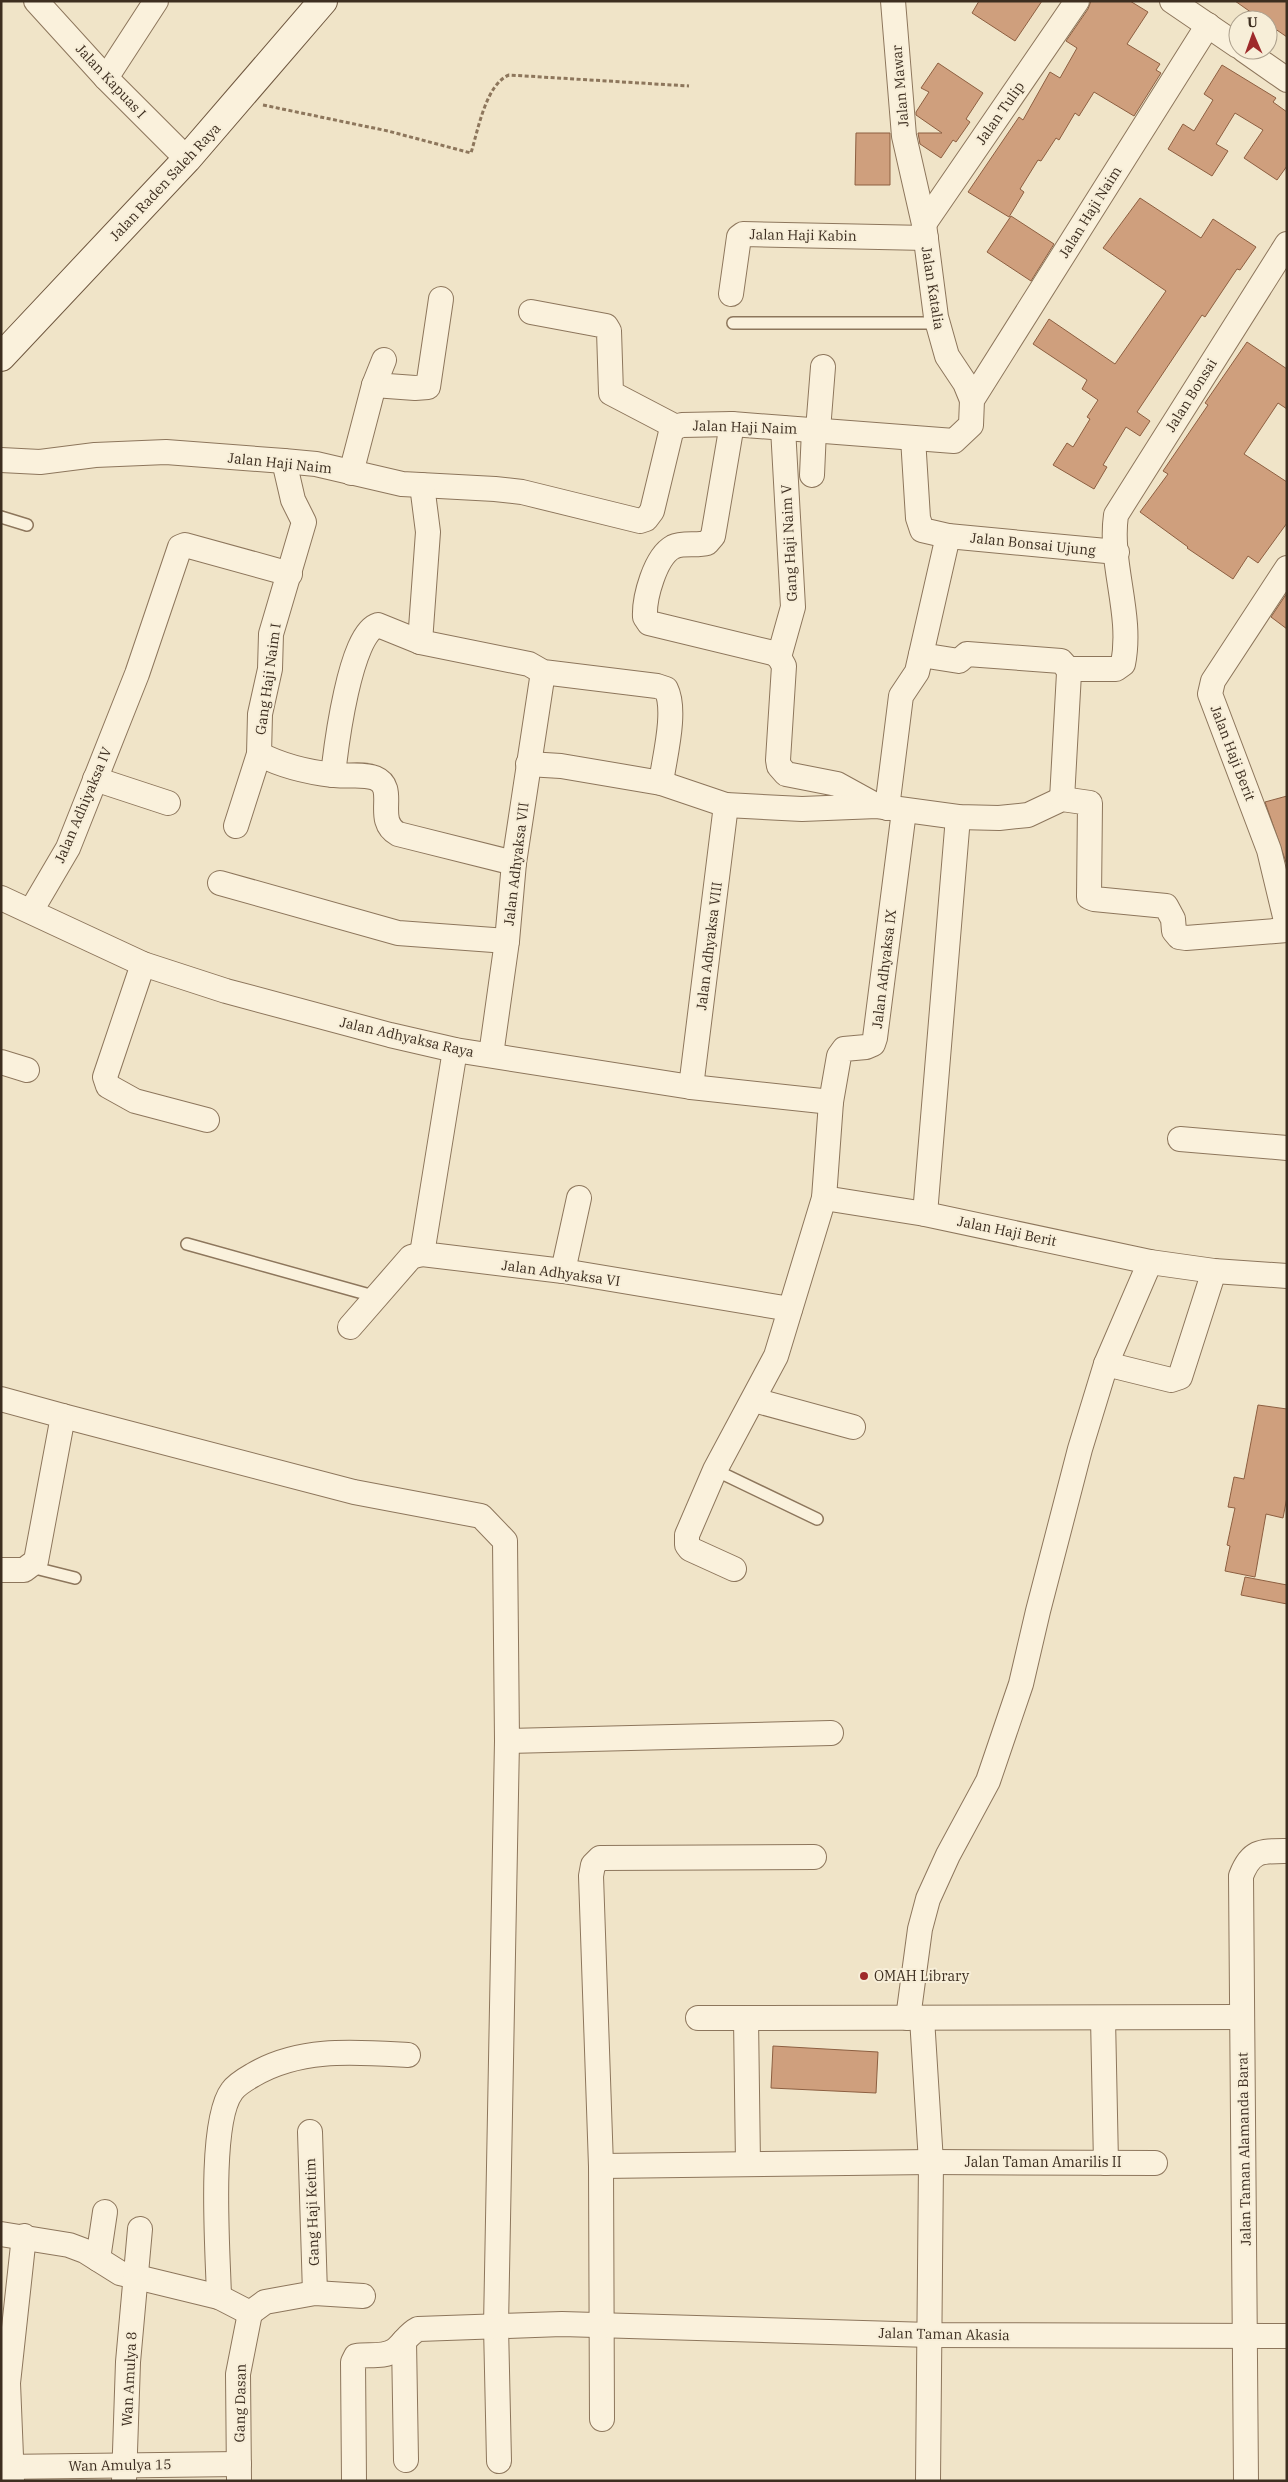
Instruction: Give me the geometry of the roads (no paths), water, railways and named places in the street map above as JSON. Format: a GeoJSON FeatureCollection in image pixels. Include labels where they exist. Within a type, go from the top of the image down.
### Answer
{"type":"FeatureCollection","features":[{"type":"Feature","properties":{"kind":"main road","name":"Jalan Raden Saleh Raya"},"geometry":{"type":"LineString","coordinates":[[1,357],[187,159],[323,1]]}},
{"type":"Feature","properties":{"kind":"street","name":"Jalan Kapuas I"},"geometry":{"type":"LineString","coordinates":[[36,1],[106,78],[187,159]]}},
{"type":"Feature","properties":{"kind":"street"},"geometry":{"type":"LineString","coordinates":[[106,78],[156,1]]}},
{"type":"Feature","properties":{"kind":"street","name":"Jalan Mawar"},"geometry":{"type":"LineString","coordinates":[[893,1],[902,119],[908,154],[914,170]]}},
{"type":"Feature","properties":{"kind":"street","name":"Jalan Tulip"},"geometry":{"type":"LineString","coordinates":[[925,231],[1077,1]]}},
{"type":"Feature","properties":{"kind":"street"},"geometry":{"type":"LineString","coordinates":[[1172,1],[1228,39]]}},
{"type":"Feature","properties":{"kind":"street","name":"Jalan Haji Naim"},"geometry":{"type":"LineString","coordinates":[[1,460],[40,462],[95,455],[166,452],[316,464],[402,484],[522,492],[640,521],[646,519],[652,511],[671,432],[676,427],[682,425],[732,424],[954,441],[971,425],[972,400],[1208,25]]}},
{"type":"Feature","properties":{"kind":"street"},"geometry":{"type":"LineString","coordinates":[[1258,60],[1287,80]]}},
{"type":"Feature","properties":{"kind":"street","name":"Jalan Katalia"},"geometry":{"type":"LineString","coordinates":[[914,170],[925,231],[937,323],[948,356],[965,383],[972,400]]}},
{"type":"Feature","properties":{"kind":"street","name":"Jalan Haji Kabin"},"geometry":{"type":"LineString","coordinates":[[731,294],[739,237],[743,234],[925,231]]}},
{"type":"Feature","properties":{"kind":"street","name":"Jalan Bonsai"},"geometry":{"type":"LineString","coordinates":[[1070,671],[1116,670],[1124,664],[1127,637],[1114,528],[1120,506],[1287,244]]}},
{"type":"Feature","properties":{"kind":"street"},"geometry":{"type":"LineString","coordinates":[[374,384],[415,388],[428,387],[441,299]]}},
{"type":"Feature","properties":{"kind":"street"},"geometry":{"type":"LineString","coordinates":[[531,312],[606,326],[609,331],[610,393],[676,427]]}},
{"type":"Feature","properties":{"kind":"street"},"geometry":{"type":"LineString","coordinates":[[352,473],[374,384],[384,360]]}},
{"type":"Feature","properties":{"kind":"street"},"geometry":{"type":"LineString","coordinates":[[812,475],[824,366]]}},
{"type":"Feature","properties":{"kind":"street"},"geometry":{"type":"LineString","coordinates":[[732,424],[713,536],[707,543],[681,545],[672,548],[666,554],[650,581],[645,617],[649,623],[773,653],[779,657],[784,666],[778,760],[781,771],[786,774],[837,784],[889,808]]}},
{"type":"Feature","properties":{"kind":"street","name":"Gang Haji Naim V"},"geometry":{"type":"LineString","coordinates":[[779,657],[793,607],[783,428]]}},
{"type":"Feature","properties":{"kind":"street","name":"Jalan Bonsai Ujung"},"geometry":{"type":"LineString","coordinates":[[913,438],[918,518],[922,530],[948,536],[1117,552]]}},
{"type":"Feature","properties":{"kind":"street","name":"Gang Haji Naim I"},"geometry":{"type":"LineString","coordinates":[[236,826],[259,754],[260,714],[270,669],[271,634],[304,522],[293,500],[284,461]]}},
{"type":"Feature","properties":{"kind":"street"},"geometry":{"type":"LineString","coordinates":[[420,642],[428,532],[422,485]]}},
{"type":"Feature","properties":{"kind":"street"},"geometry":{"type":"LineString","coordinates":[[889,808],[901,696],[917,672],[948,536]]}},
{"type":"Feature","properties":{"kind":"street","name":"Jalan Adhiyaksa IV"},"geometry":{"type":"LineString","coordinates":[[30,911],[68,848],[137,674],[180,546],[185,545],[290,574]]}},
{"type":"Feature","properties":{"kind":"street","name":"Jalan Haji Berit"},"geometry":{"type":"LineString","coordinates":[[1287,568],[1213,681],[1210,694],[1278,848],[1287,925]]}},
{"type":"Feature","properties":{"kind":"street"},"geometry":{"type":"LineString","coordinates":[[333,775],[340,720],[356,652],[375,626],[383,626],[420,642],[529,664],[543,672],[657,686],[666,690],[669,696],[669,722],[661,784]]}},
{"type":"Feature","properties":{"kind":"street"},"geometry":{"type":"LineString","coordinates":[[920,655],[959,661],[967,654],[1061,661],[1070,671],[1062,799]]}},
{"type":"Feature","properties":{"kind":"street","name":"Jalan Adhyaksa VII"},"geometry":{"type":"LineString","coordinates":[[491,1055],[507,942],[514,863],[543,672]]}},
{"type":"Feature","properties":{"kind":"street"},"geometry":{"type":"LineString","coordinates":[[259,754],[275,763],[333,775],[374,778],[382,782],[388,800],[385,816],[391,830],[398,834],[514,863]]}},
{"type":"Feature","properties":{"kind":"street"},"geometry":{"type":"LineString","coordinates":[[528,764],[561,766],[661,784],[726,805],[802,809],[889,808],[958,817],[999,818],[1028,815],[1062,799],[1090,803],[1089,897],[1094,900],[1166,906],[1173,919],[1174,931],[1179,937],[1287,930]]}},
{"type":"Feature","properties":{"kind":"street"},"geometry":{"type":"LineString","coordinates":[[95,779],[168,803]]}},
{"type":"Feature","properties":{"kind":"street","name":"Jalan Adhyaksa VIII"},"geometry":{"type":"LineString","coordinates":[[691,1087],[726,805]]}},
{"type":"Feature","properties":{"kind":"street","name":"Jalan Adhyaksa IX"},"geometry":{"type":"LineString","coordinates":[[831,1102],[839,1056],[844,1049],[866,1047],[873,1044],[875,1038],[889,808]]}},
{"type":"Feature","properties":{"kind":"street"},"geometry":{"type":"LineString","coordinates":[[925,1214],[958,817]]}},
{"type":"Feature","properties":{"kind":"street"},"geometry":{"type":"LineString","coordinates":[[220,883],[398,933],[507,942]]}},
{"type":"Feature","properties":{"kind":"street","name":"Jalan Adhyaksa Raya"},"geometry":{"type":"LineString","coordinates":[[1,898],[143,964],[226,991],[455,1050],[691,1087],[831,1102]]}},
{"type":"Feature","properties":{"kind":"street"},"geometry":{"type":"LineString","coordinates":[[143,964],[106,1077],[108,1086],[135,1101],[207,1120]]}},
{"type":"Feature","properties":{"kind":"street"},"geometry":{"type":"LineString","coordinates":[[350,1327],[411,1257],[422,1254],[455,1050]]}},
{"type":"Feature","properties":{"kind":"street"},"geometry":{"type":"LineString","coordinates":[[1,1062],[27,1070]]}},
{"type":"Feature","properties":{"kind":"street"},"geometry":{"type":"LineString","coordinates":[[734,1570],[690,1549],[686,1541],[715,1470],[776,1356],[824,1198],[831,1102]]}},
{"type":"Feature","properties":{"kind":"street"},"geometry":{"type":"LineString","coordinates":[[1180,1139],[1287,1148]]}},
{"type":"Feature","properties":{"kind":"street"},"geometry":{"type":"LineString","coordinates":[[562,1271],[579,1198]]}},
{"type":"Feature","properties":{"kind":"street","name":"Jalan Haji Berit"},"geometry":{"type":"LineString","coordinates":[[824,1198],[925,1214],[1150,1262],[1214,1271],[1287,1276]]}},
{"type":"Feature","properties":{"kind":"street","name":"Jalan Adhyaksa VI"},"geometry":{"type":"LineString","coordinates":[[422,1254],[562,1271],[790,1309]]}},
{"type":"Feature","properties":{"kind":"street"},"geometry":{"type":"LineString","coordinates":[[928,2481],[931,2162],[915,2018],[920,1929],[928,1899],[948,1855],[988,1781],[1021,1684],[1080,1449],[1106,1364],[1150,1262]]}},
{"type":"Feature","properties":{"kind":"street"},"geometry":{"type":"LineString","coordinates":[[1106,1364],[1171,1380],[1180,1377],[1214,1271]]}},
{"type":"Feature","properties":{"kind":"street"},"geometry":{"type":"LineString","coordinates":[[1,1399],[354,1492],[481,1516],[505,1541],[506,1741],[496,2326],[499,2461]]}},
{"type":"Feature","properties":{"kind":"street"},"geometry":{"type":"LineString","coordinates":[[754,1400],[853,1426]]}},
{"type":"Feature","properties":{"kind":"street"},"geometry":{"type":"LineString","coordinates":[[1,1570],[24,1570],[31,1567],[38,1555],[63,1416]]}},
{"type":"Feature","properties":{"kind":"street"},"geometry":{"type":"LineString","coordinates":[[506,1741],[830,1733]]}},
{"type":"Feature","properties":{"kind":"street","name":"Jalan Taman Alamanda Barat"},"geometry":{"type":"LineString","coordinates":[[1246,2481],[1240,1876],[1246,1862],[1260,1851],[1287,1850]]}},
{"type":"Feature","properties":{"kind":"street"},"geometry":{"type":"LineString","coordinates":[[602,2419],[601,2166],[591,1876],[593,1865],[600,1858],[814,1857]]}},
{"type":"Feature","properties":{"kind":"street"},"geometry":{"type":"LineString","coordinates":[[698,2018],[1242,2017]]}},
{"type":"Feature","properties":{"kind":"street"},"geometry":{"type":"LineString","coordinates":[[746,2018],[748,2164]]}},
{"type":"Feature","properties":{"kind":"street"},"geometry":{"type":"LineString","coordinates":[[1103,2018],[1106,2163]]}},
{"type":"Feature","properties":{"kind":"street"},"geometry":{"type":"LineString","coordinates":[[219,2297],[216,2174],[224,2107],[232,2091],[243,2081],[271,2064],[304,2054],[356,2052],[408,2055]]}},
{"type":"Feature","properties":{"kind":"street","name":"Gang Haji Ketim"},"geometry":{"type":"LineString","coordinates":[[310,2132],[314,2293]]}},
{"type":"Feature","properties":{"kind":"street","name":"Jalan Taman Amarilis II"},"geometry":{"type":"LineString","coordinates":[[601,2166],[931,2162],[1155,2163]]}},
{"type":"Feature","properties":{"kind":"street"},"geometry":{"type":"LineString","coordinates":[[98,2259],[105,2212]]}},
{"type":"Feature","properties":{"kind":"street","name":"Wan Amulya 8"},"geometry":{"type":"LineString","coordinates":[[124,2473],[128,2362],[140,2229]]}},
{"type":"Feature","properties":{"kind":"street"},"geometry":{"type":"LineString","coordinates":[[8,2471],[12,2235],[69,2245],[98,2259],[111,2269],[136,2278],[219,2297],[250,2313],[265,2302],[314,2293],[363,2296]]}},
{"type":"Feature","properties":{"kind":"street","name":"Gang Dasan"},"geometry":{"type":"LineString","coordinates":[[239,2473],[238,2374],[250,2313]]}},
{"type":"Feature","properties":{"kind":"street","name":"Jalan Taman Akasia"},"geometry":{"type":"LineString","coordinates":[[354,2481],[353,2362],[356,2356],[386,2355],[404,2341],[408,2334],[418,2329],[601,2325],[930,2335],[1287,2336]]}},
{"type":"Feature","properties":{"kind":"street"},"geometry":{"type":"LineString","coordinates":[[404,2341],[406,2460]]}},
{"type":"Feature","properties":{"kind":"street","name":"Wan Amulya 15"},"geometry":{"type":"LineString","coordinates":[[8,2471],[239,2473]]}},
{"type":"Feature","properties":{"kind":"lane"},"geometry":{"type":"LineString","coordinates":[[733,323],[937,323]]}},
{"type":"Feature","properties":{"kind":"lane"},"geometry":{"type":"LineString","coordinates":[[1,517],[27,525]]}},
{"type":"Feature","properties":{"kind":"lane"},"geometry":{"type":"LineString","coordinates":[[187,1244],[377,1297]]}},
{"type":"Feature","properties":{"kind":"lane"},"geometry":{"type":"LineString","coordinates":[[715,1470],[817,1519]]}},
{"type":"Feature","properties":{"kind":"lane"},"geometry":{"type":"LineString","coordinates":[[31,1567],[75,1578]]}},
{"type":"Feature","properties":{"kind":"place","name":"OMAH Library"},"geometry":{"type":"Point","coordinates":[864,1976]}}]}
